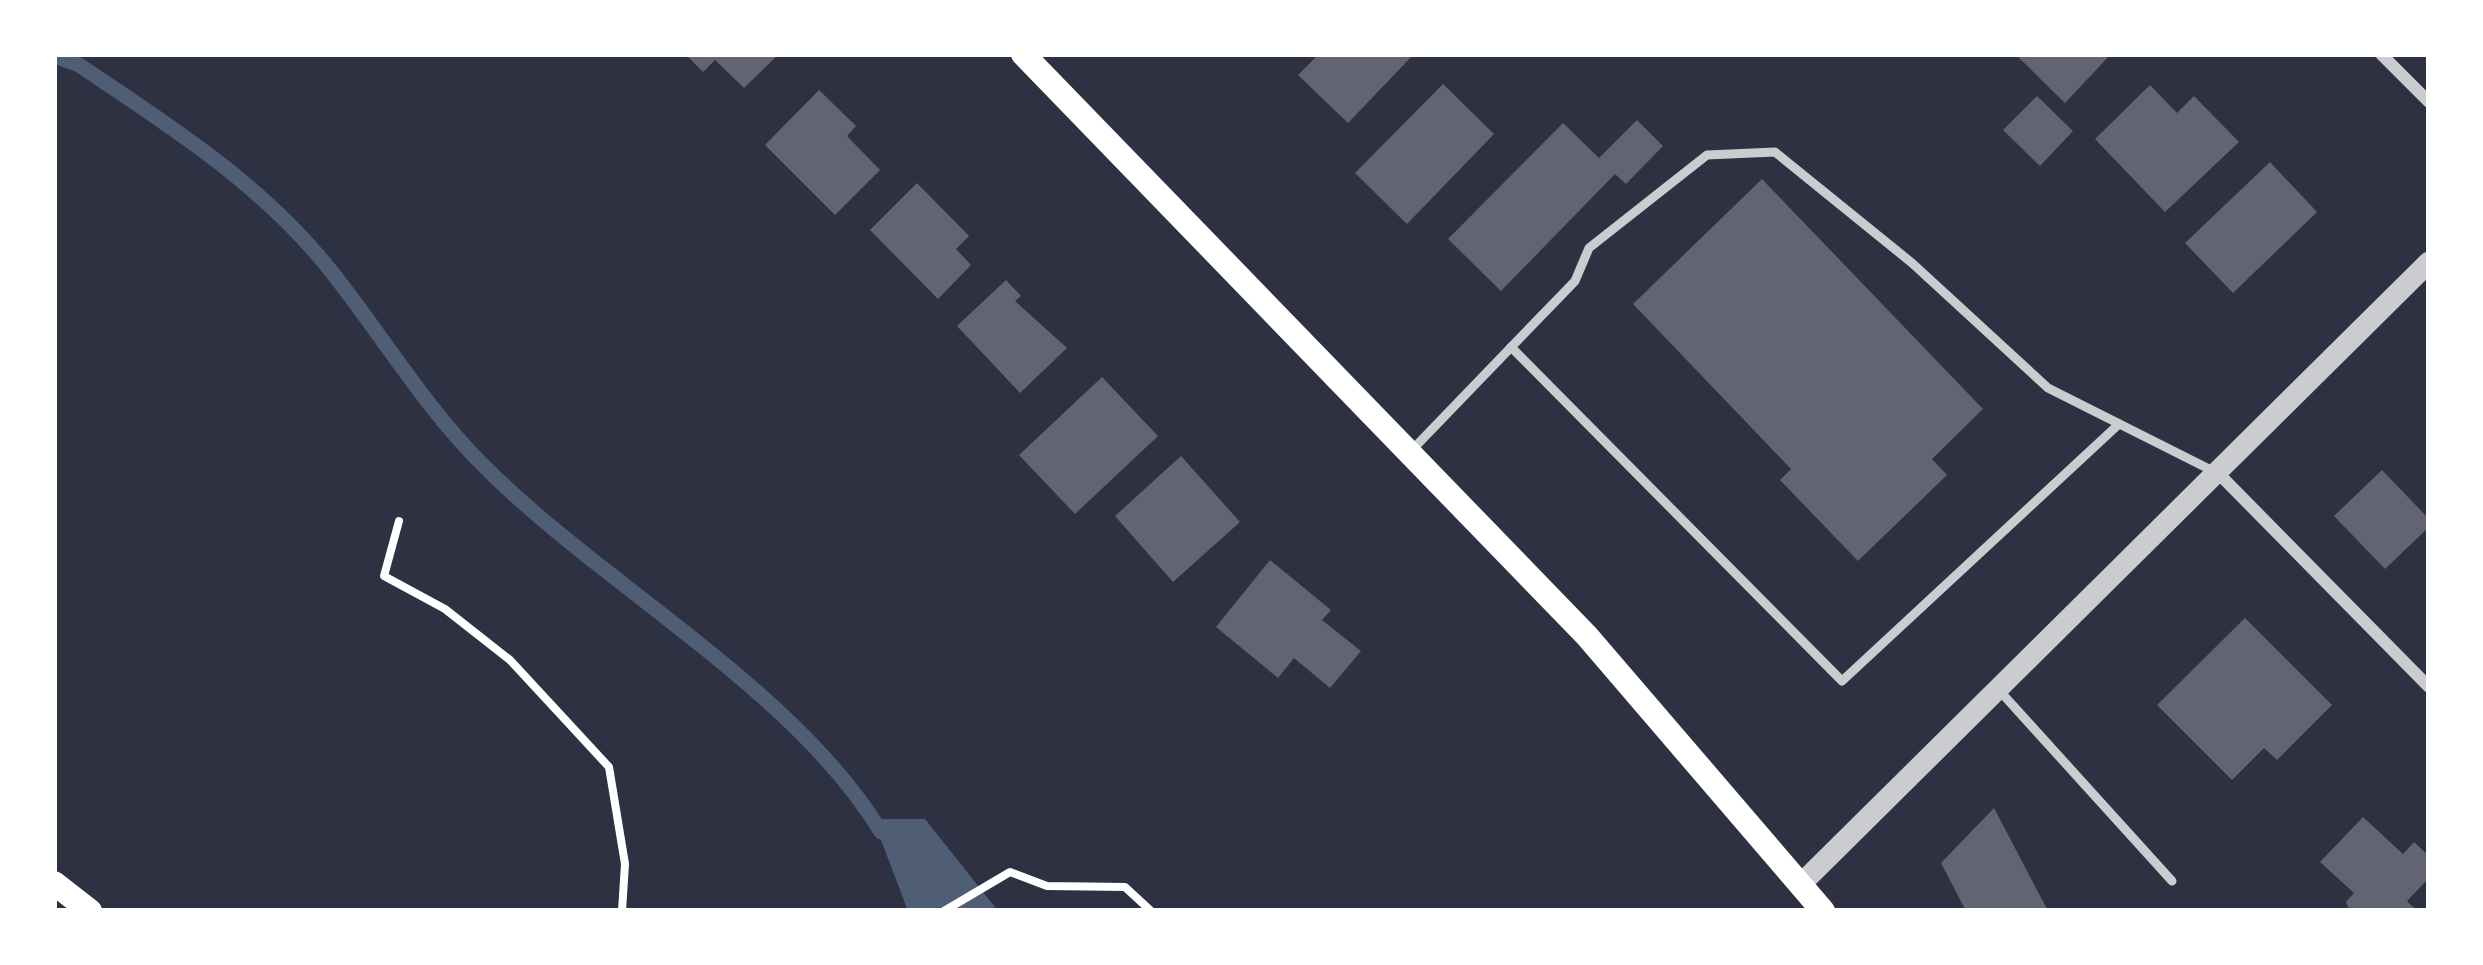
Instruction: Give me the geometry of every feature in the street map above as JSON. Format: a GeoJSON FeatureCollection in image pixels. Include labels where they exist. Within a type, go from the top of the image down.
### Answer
{"type":"FeatureCollection","features":[{"type":"Feature","properties":{"kind":"main road"},"geometry":{"type":"LineString","coordinates":[[1023,54],[1588,636],[1822,911]]}},
{"type":"Feature","properties":{"kind":"main road"},"geometry":{"type":"LineString","coordinates":[[54,883],[89,911]]}},
{"type":"Feature","properties":{"kind":"street"},"geometry":{"type":"LineString","coordinates":[[2381,54],[2429,102]]}},
{"type":"Feature","properties":{"kind":"street"},"geometry":{"type":"LineString","coordinates":[[1802,883],[2429,262]]}},
{"type":"Feature","properties":{"kind":"street"},"geometry":{"type":"LineString","coordinates":[[2218,473],[2429,687]]}},
{"type":"Feature","properties":{"kind":"lane"},"geometry":{"type":"LineString","coordinates":[[1409,453],[1575,281],[1589,248],[1707,155],[1775,152],[1912,263],[2048,388],[2218,473]]}},
{"type":"Feature","properties":{"kind":"lane"},"geometry":{"type":"LineString","coordinates":[[1511,347],[1842,681],[2119,424]]}},
{"type":"Feature","properties":{"kind":"lane"},"geometry":{"type":"LineString","coordinates":[[1998,689],[2172,881]]}},
{"type":"Feature","properties":{"kind":"path"},"geometry":{"type":"LineString","coordinates":[[399,521],[384,576],[445,610],[510,660],[609,766],[625,864],[622,911]]}},
{"type":"Feature","properties":{"kind":"path"},"geometry":{"type":"LineString","coordinates":[[944,911],[1010,872],[1047,886],[1125,887],[1151,911]]}},
{"type":"Feature","properties":{"kind":"water"},"geometry":{"type":"Polygon","coordinates":[[[873,819],[925,819],[998,911],[908,911],[873,819]]]}},
{"type":"Feature","properties":{"kind":"building"},"geometry":{"type":"Polygon","coordinates":[[[685,54],[779,54],[744,88],[715,60],[703,72],[685,54]]]}},
{"type":"Feature","properties":{"kind":"building"},"geometry":{"type":"Polygon","coordinates":[[[1319,54],[1414,54],[1348,123],[1298,75],[1319,54]]]}},
{"type":"Feature","properties":{"kind":"building"},"geometry":{"type":"Polygon","coordinates":[[[2015,54],[2111,54],[2065,103],[2015,54]]]}},
{"type":"Feature","properties":{"kind":"building"},"geometry":{"type":"Polygon","coordinates":[[[1443,84],[1494,134],[1407,224],[1355,173],[1443,84]]]}},
{"type":"Feature","properties":{"kind":"building"},"geometry":{"type":"Polygon","coordinates":[[[2150,85],[2177,113],[2194,96],[2239,142],[2165,212],[2095,139],[2150,85]]]}},
{"type":"Feature","properties":{"kind":"building"},"geometry":{"type":"Polygon","coordinates":[[[819,90],[856,126],[847,136],[880,170],[835,215],[765,145],[819,90]]]}},
{"type":"Feature","properties":{"kind":"building"},"geometry":{"type":"Polygon","coordinates":[[[2037,96],[2073,131],[2040,166],[2003,130],[2037,96]]]}},
{"type":"Feature","properties":{"kind":"building"},"geometry":{"type":"Polygon","coordinates":[[[1637,120],[1663,146],[1626,184],[1615,174],[1501,291],[1448,239],[1563,123],[1599,158],[1637,120]]]}},
{"type":"Feature","properties":{"kind":"building"},"geometry":{"type":"Polygon","coordinates":[[[2270,162],[2317,212],[2233,293],[2185,243],[2270,162]]]}},
{"type":"Feature","properties":{"kind":"building"},"geometry":{"type":"Polygon","coordinates":[[[1762,179],[1983,409],[1932,459],[1947,475],[1858,561],[1780,480],[1791,469],[1633,304],[1762,179]]]}},
{"type":"Feature","properties":{"kind":"building"},"geometry":{"type":"Polygon","coordinates":[[[917,183],[969,236],[956,249],[971,265],[938,299],[870,230],[917,183]]]}},
{"type":"Feature","properties":{"kind":"building"},"geometry":{"type":"Polygon","coordinates":[[[1006,280],[1021,296],[1015,301],[1067,348],[1020,393],[957,326],[1006,280]]]}},
{"type":"Feature","properties":{"kind":"building"},"geometry":{"type":"Polygon","coordinates":[[[1102,377],[1158,436],[1075,514],[1019,455],[1102,377]]]}},
{"type":"Feature","properties":{"kind":"building"},"geometry":{"type":"Polygon","coordinates":[[[1181,456],[1240,522],[1173,582],[1115,516],[1181,456]]]}},
{"type":"Feature","properties":{"kind":"building"},"geometry":{"type":"Polygon","coordinates":[[[2382,470],[2429,519],[2429,527],[2385,569],[2334,516],[2382,470]]]}},
{"type":"Feature","properties":{"kind":"building"},"geometry":{"type":"Polygon","coordinates":[[[1270,560],[1331,610],[1322,620],[1361,651],[1330,688],[1294,658],[1278,678],[1216,627],[1270,560]]]}},
{"type":"Feature","properties":{"kind":"building"},"geometry":{"type":"Polygon","coordinates":[[[2245,618],[2332,705],[2277,760],[2264,748],[2232,780],[2157,705],[2245,618]]]}},
{"type":"Feature","properties":{"kind":"building"},"geometry":{"type":"Polygon","coordinates":[[[1994,808],[2048,911],[1966,911],[1941,863],[1994,808]]]}},
{"type":"Feature","properties":{"kind":"building"},"geometry":{"type":"Polygon","coordinates":[[[2363,817],[2403,854],[2414,842],[2429,856],[2429,878],[2407,901],[2417,911],[2350,911],[2346,902],[2354,893],[2320,862],[2363,817]]]}},
{"type":"Feature","properties":{"kind":"waterway"},"geometry":{"type":"LineString","coordinates":[[54,56],[79,65],[181,134],[275,211],[331,271],[422,394],[482,464],[799,731],[844,780],[881,832]]}}]}
